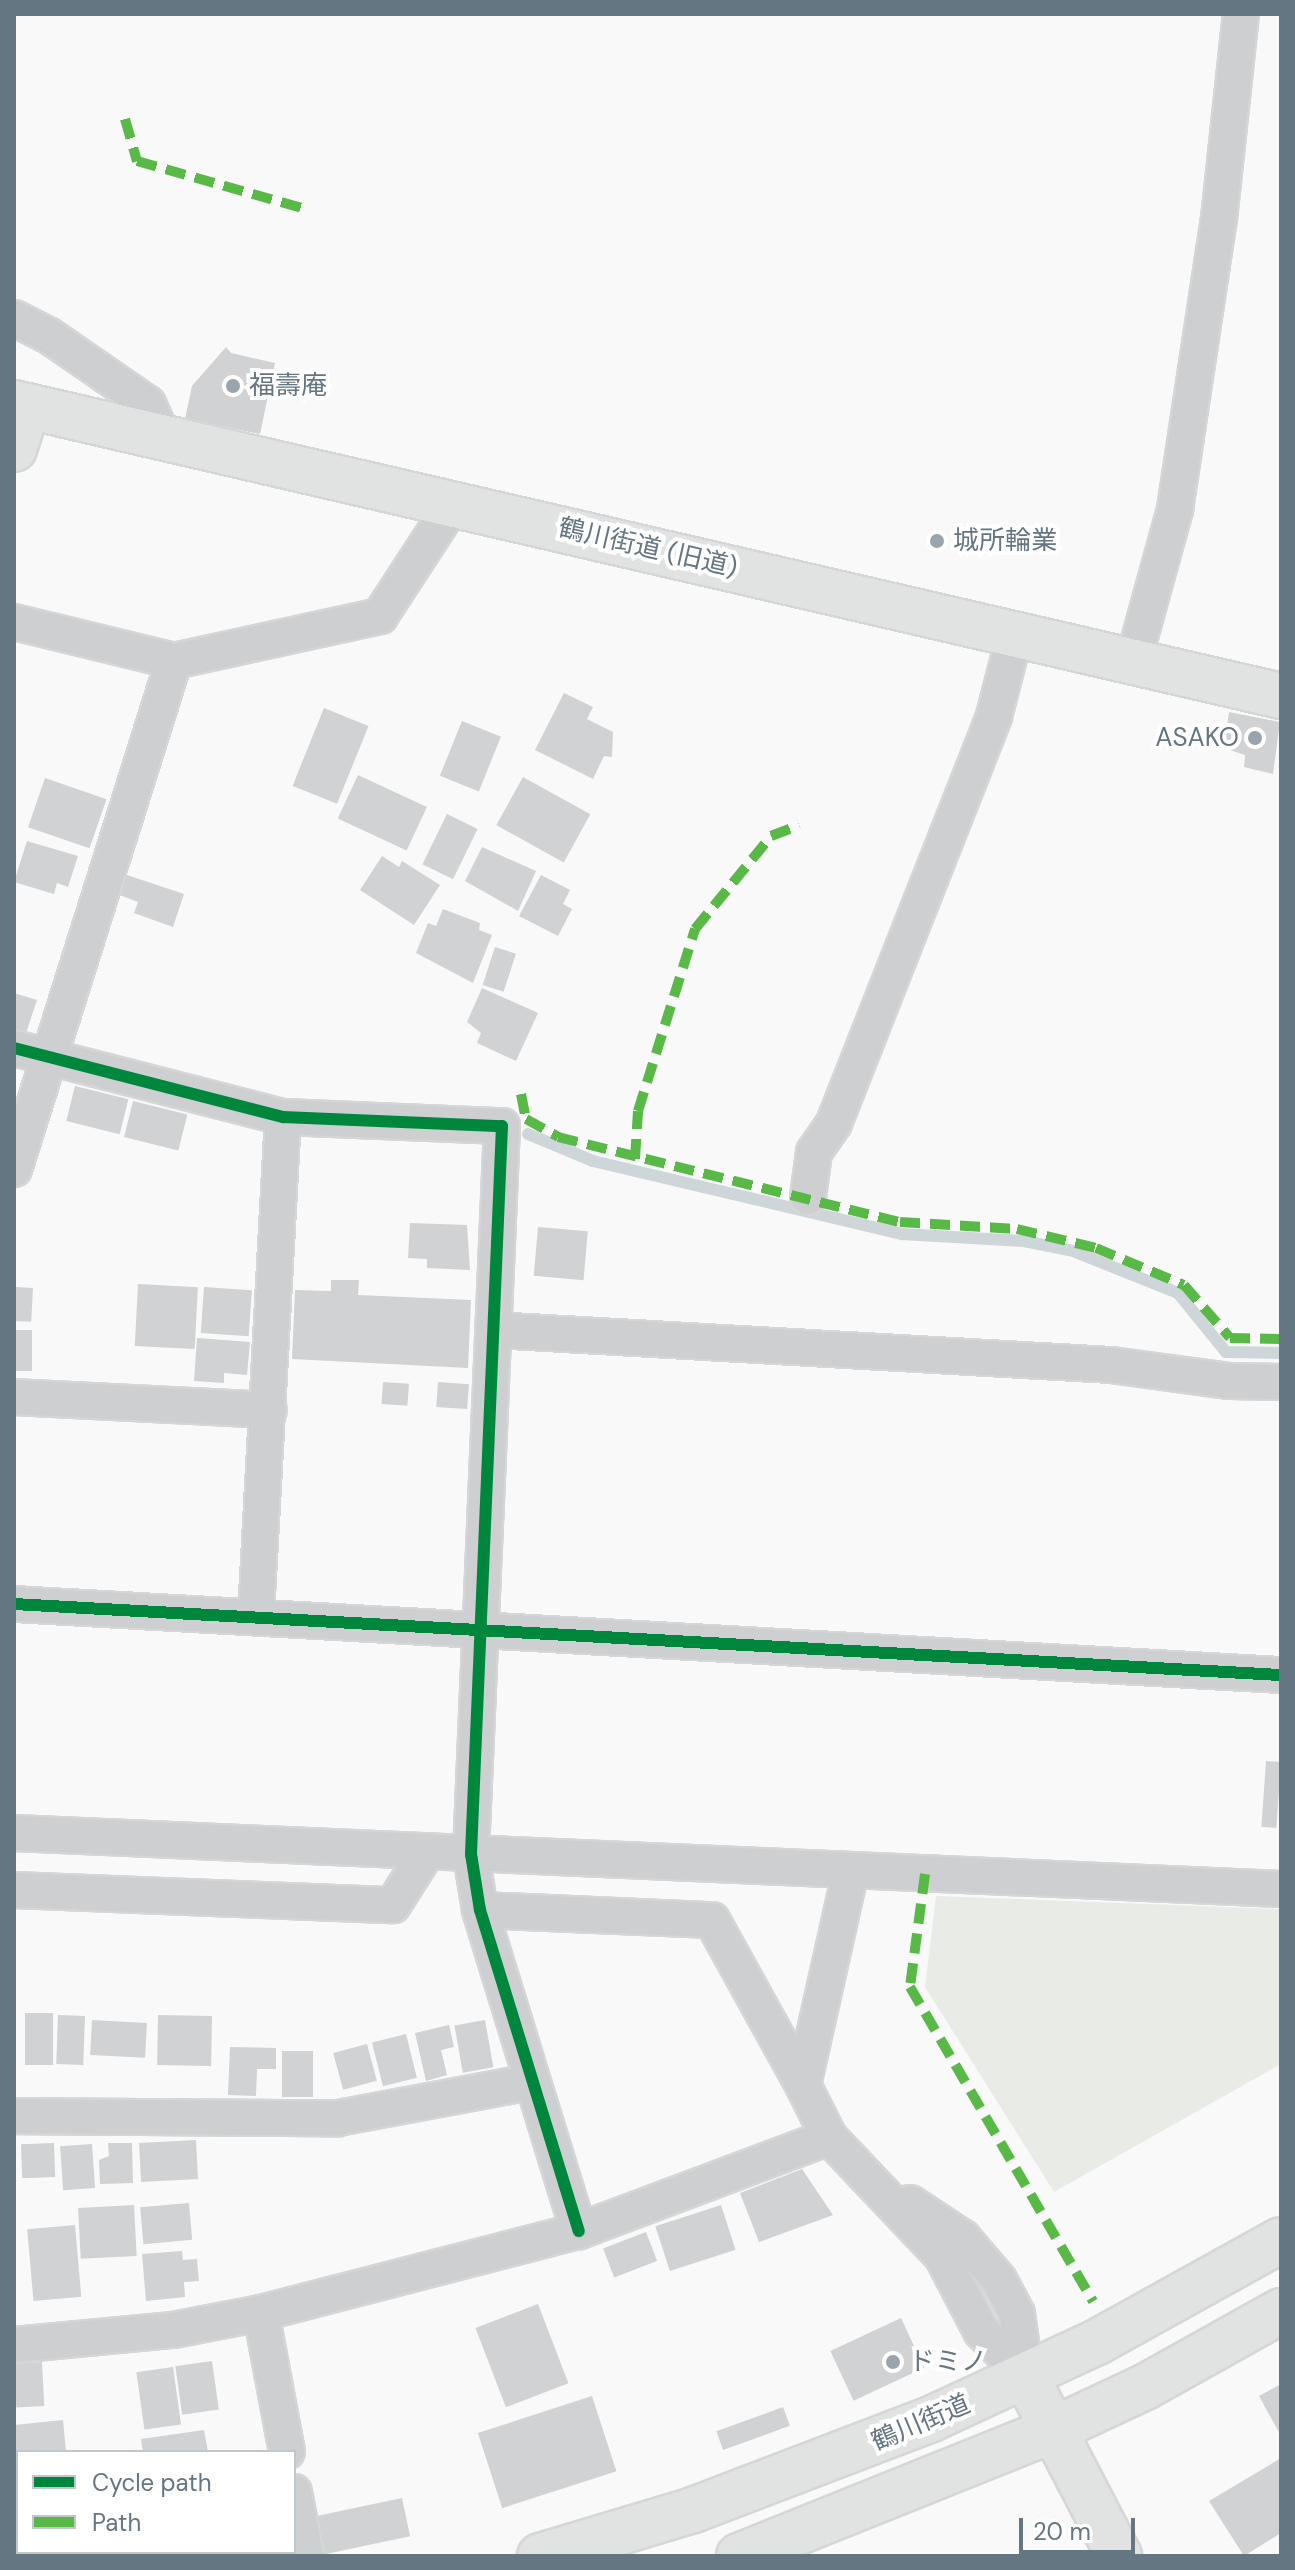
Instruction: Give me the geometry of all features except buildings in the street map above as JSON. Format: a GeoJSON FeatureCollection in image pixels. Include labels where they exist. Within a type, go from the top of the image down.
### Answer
{"type":"FeatureCollection","features":[{"type":"Feature","properties":{"kind":"main road","name":"鶴川街道 (旧道)"},"geometry":{"type":"LineString","coordinates":[[21,404],[1281,696]]}},
{"type":"Feature","properties":{"kind":"main road"},"geometry":{"type":"LineString","coordinates":[[14,449],[21,404]]}},
{"type":"Feature","properties":{"kind":"main road","name":"鶴川街道"},"geometry":{"type":"LineString","coordinates":[[540,2556],[781,2479],[1026,2377],[1152,2314],[1281,2240]]}},
{"type":"Feature","properties":{"kind":"main road"},"geometry":{"type":"LineString","coordinates":[[739,2556],[1053,2430],[1145,2387],[1281,2311]]}},
{"type":"Feature","properties":{"kind":"main road"},"geometry":{"type":"LineString","coordinates":[[1026,2377],[1119,2556]]}},
{"type":"Feature","properties":{"kind":"street"},"geometry":{"type":"LineString","coordinates":[[1133,662],[1175,509],[1219,219],[1241,14]]}},
{"type":"Feature","properties":{"kind":"street"},"geometry":{"type":"LineString","coordinates":[[14,318],[48,335],[148,404],[162,436]]}},
{"type":"Feature","properties":{"kind":"street"},"geometry":{"type":"LineString","coordinates":[[14,622],[174,661],[380,616],[453,504]]}},
{"type":"Feature","properties":{"kind":"street"},"geometry":{"type":"LineString","coordinates":[[808,1197],[814,1152],[834,1123],[994,716],[1015,634]]}},
{"type":"Feature","properties":{"kind":"street"},"geometry":{"type":"LineString","coordinates":[[14,1169],[174,661]]}},
{"type":"Feature","properties":{"kind":"street"},"geometry":{"type":"LineString","coordinates":[[14,1048],[283,1117],[502,1126],[471,1854],[480,1910],[530,2082],[579,2231]]}},
{"type":"Feature","properties":{"kind":"street"},"geometry":{"type":"LineString","coordinates":[[256,1615],[283,1117]]}},
{"type":"Feature","properties":{"kind":"street"},"geometry":{"type":"LineString","coordinates":[[493,1330],[1111,1365],[1230,1381],[1281,1382]]}},
{"type":"Feature","properties":{"kind":"street"},"geometry":{"type":"LineString","coordinates":[[14,1397],[269,1410]]}},
{"type":"Feature","properties":{"kind":"street"},"geometry":{"type":"LineString","coordinates":[[14,1604],[256,1615],[1281,1675]]}},
{"type":"Feature","properties":{"kind":"street"},"geometry":{"type":"LineString","coordinates":[[14,1833],[1281,1889]]}},
{"type":"Feature","properties":{"kind":"street"},"geometry":{"type":"LineString","coordinates":[[14,1890],[393,1905],[426,1853]]}},
{"type":"Feature","properties":{"kind":"street"},"geometry":{"type":"LineString","coordinates":[[803,2085],[851,1870]]}},
{"type":"Feature","properties":{"kind":"street"},"geometry":{"type":"LineString","coordinates":[[480,1910],[712,1920],[829,2137],[881,2188],[963,2238],[999,2280],[1017,2314],[1026,2377]]}},
{"type":"Feature","properties":{"kind":"street"},"geometry":{"type":"LineString","coordinates":[[14,2116],[338,2118],[530,2082]]}},
{"type":"Feature","properties":{"kind":"street"},"geometry":{"type":"LineString","coordinates":[[14,2345],[173,2330],[261,2313],[579,2231],[829,2137]]}},
{"type":"Feature","properties":{"kind":"street"},"geometry":{"type":"LineString","coordinates":[[261,2313],[287,2450]]}},
{"type":"Feature","properties":{"kind":"street"},"geometry":{"type":"LineString","coordinates":[[296,2503],[306,2556]]}},
{"type":"Feature","properties":{"kind":"shaded area"},"geometry":{"type":"Polygon","coordinates":[[[936,1896],[1281,1909],[1281,2064],[1054,2192],[925,1987],[936,1896]]]}},
{"type":"Feature","properties":{"kind":"waterway"},"geometry":{"type":"LineString","coordinates":[[528,1134],[593,1161],[902,1234],[1024,1241],[1073,1251],[1178,1293],[1226,1352],[1281,1353]]}},
{"type":"Feature","properties":{"kind":"marked path"},"geometry":{"type":"LineString","coordinates":[[125,119],[137,161],[309,210]]}},
{"type":"Feature","properties":{"kind":"marked path"},"geometry":{"type":"LineString","coordinates":[[635,1159],[638,1111],[695,929],[771,836],[799,825]]}},
{"type":"Feature","properties":{"kind":"marked path"},"geometry":{"type":"LineString","coordinates":[[521,1094],[526,1119],[558,1137],[900,1222],[1017,1229],[1096,1248],[1184,1285],[1230,1338],[1281,1339]]}},
{"type":"Feature","properties":{"kind":"marked path"},"geometry":{"type":"LineString","coordinates":[[925,1874],[910,1987],[1093,2302]]}},
{"type":"Feature","properties":{"kind":"cycle path"},"geometry":{"type":"LineString","coordinates":[[14,1048],[283,1117],[502,1126],[471,1854],[480,1910],[579,2231]]}},
{"type":"Feature","properties":{"kind":"cycle path"},"geometry":{"type":"LineString","coordinates":[[14,1604],[1281,1675]]}},
{"type":"Feature","properties":{"kind":"place","name":"福壽庵"},"geometry":{"type":"Point","coordinates":[233,386]}},
{"type":"Feature","properties":{"kind":"place","name":"城所輪業"},"geometry":{"type":"Point","coordinates":[937,541]}},
{"type":"Feature","properties":{"kind":"place","name":"ASAKO"},"geometry":{"type":"Point","coordinates":[1255,738]}},
{"type":"Feature","properties":{"kind":"place","name":"ドミノ"},"geometry":{"type":"Point","coordinates":[893,2362]}}]}
